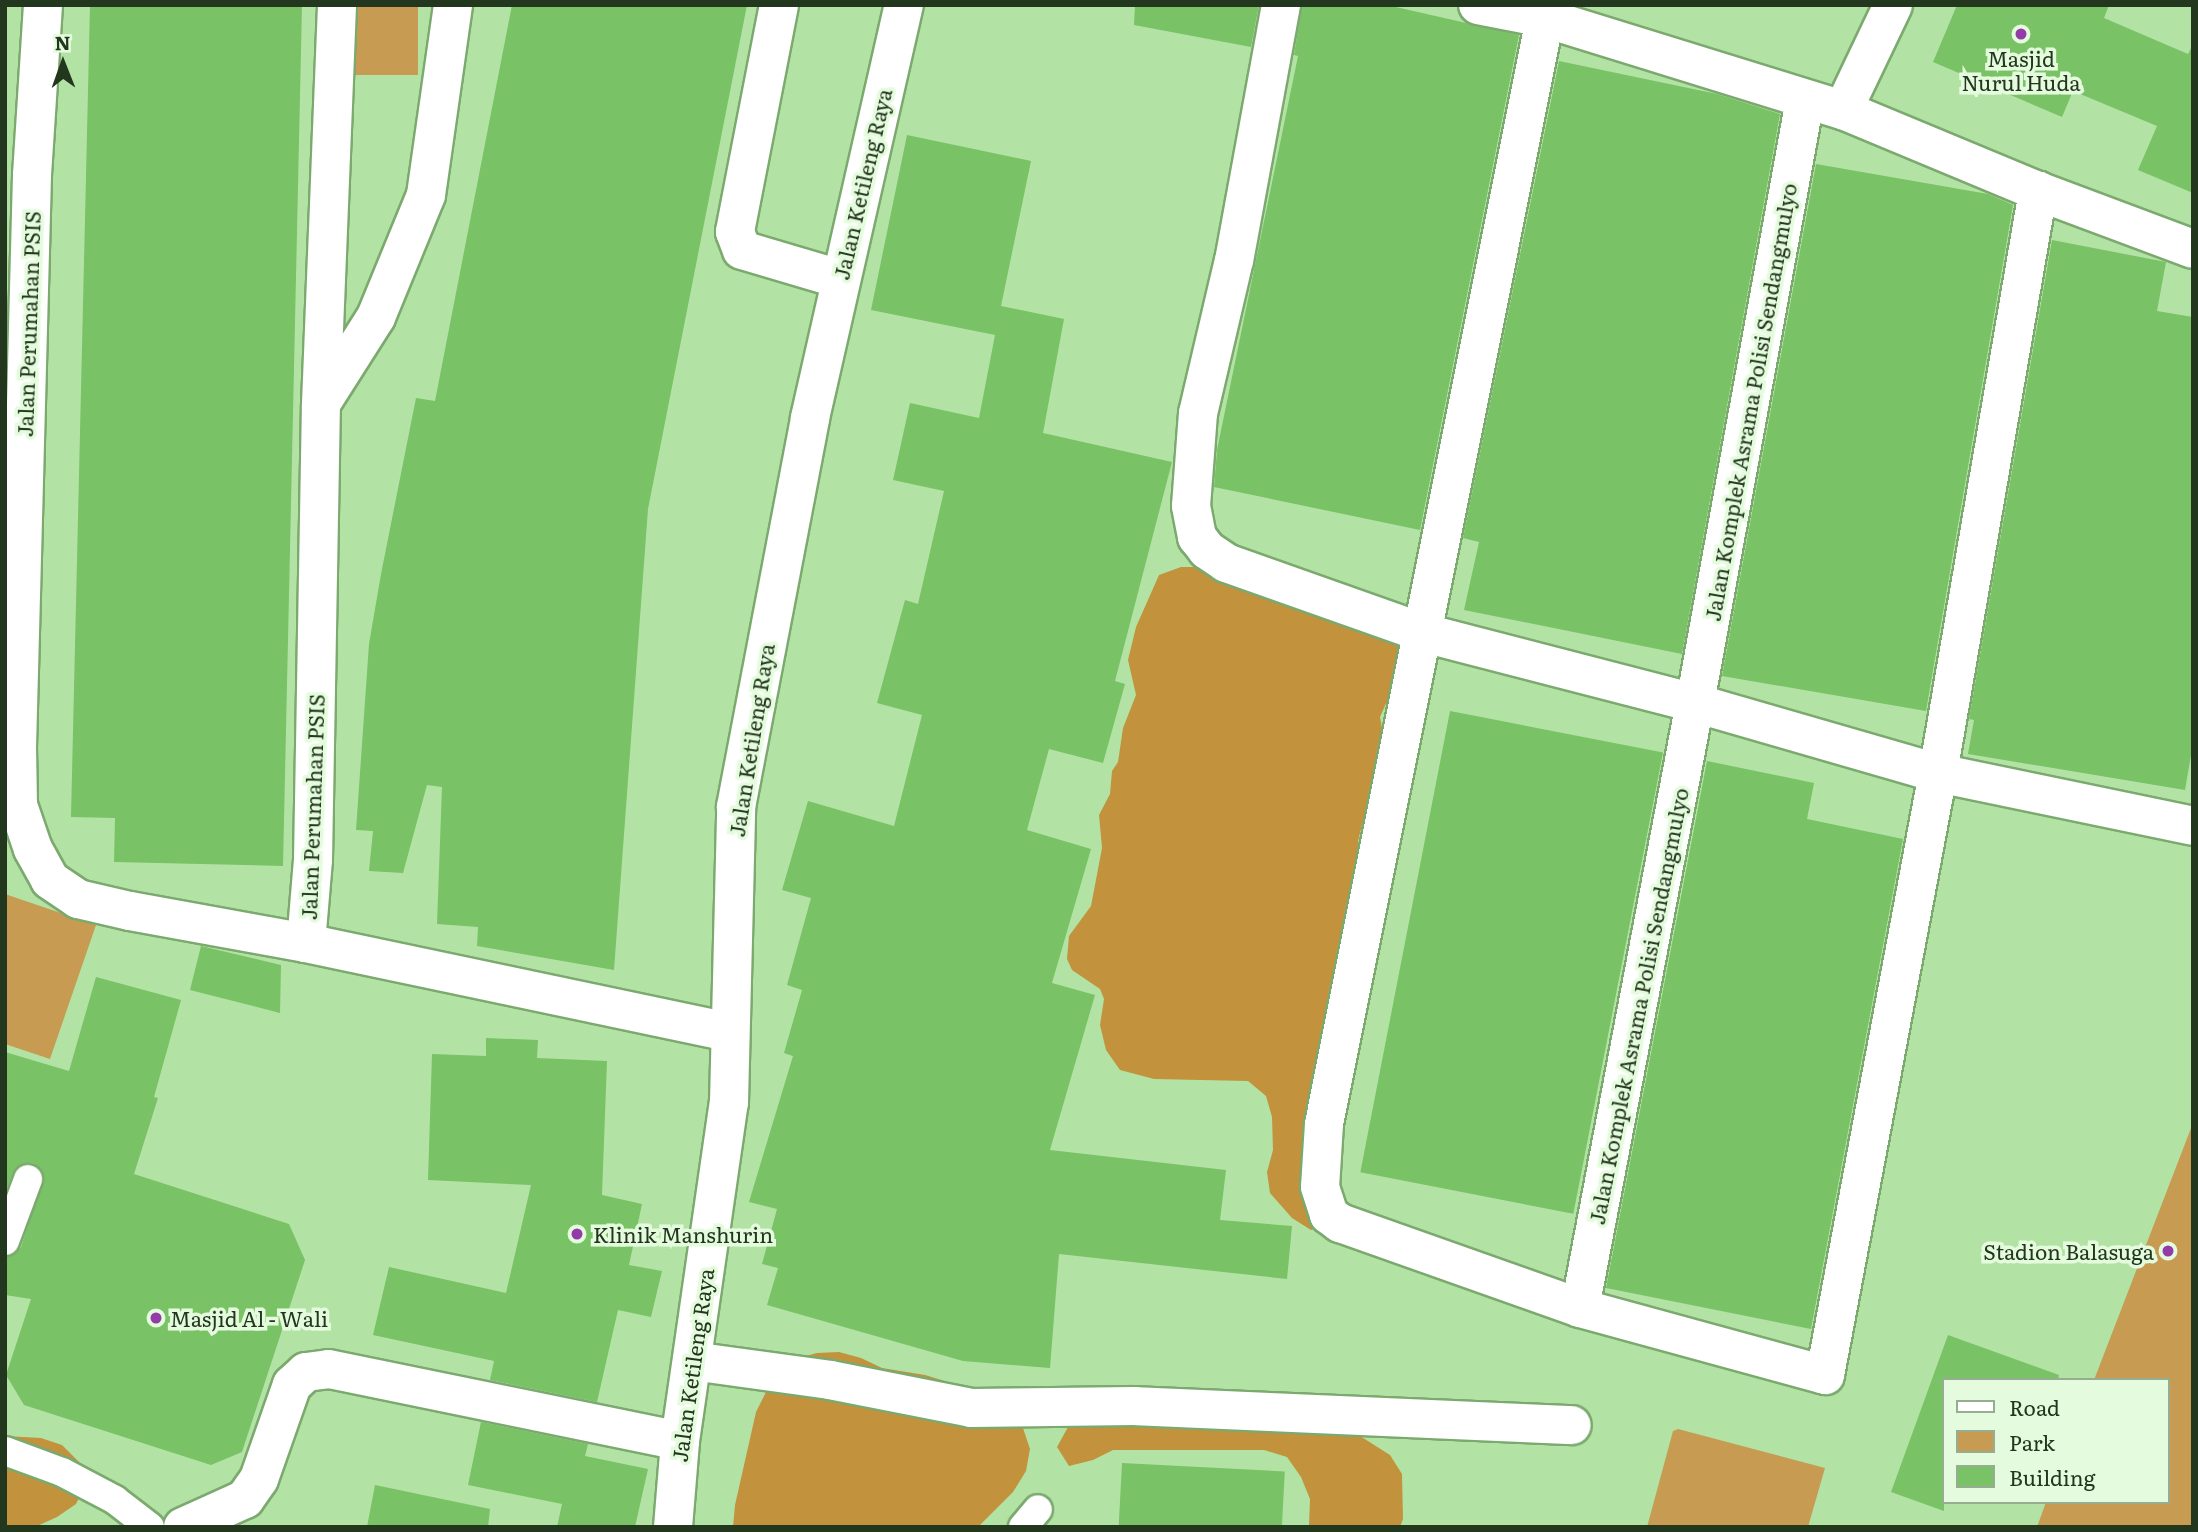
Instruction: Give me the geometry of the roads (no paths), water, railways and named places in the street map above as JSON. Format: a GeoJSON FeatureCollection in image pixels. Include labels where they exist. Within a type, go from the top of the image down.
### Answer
{"type":"FeatureCollection","features":[{"type":"Feature","properties":{"kind":"street","name":"Jalan Perumahan PSIS"},"geometry":{"type":"LineString","coordinates":[[43,5],[32,175],[18,805],[33,849],[50,880],[78,899],[306,943],[313,860],[321,404],[337,5]]}},
{"type":"Feature","properties":{"kind":"street"},"geometry":{"type":"LineString","coordinates":[[321,404],[376,317],[426,195],[453,5]]}},
{"type":"Feature","properties":{"kind":"street"},"geometry":{"type":"LineString","coordinates":[[779,5],[735,232],[743,250],[840,279]]}},
{"type":"Feature","properties":{"kind":"street","name":"Jalan Ketileng Raya"},"geometry":{"type":"LineString","coordinates":[[673,1527],[680,1441],[729,1103],[736,807],[763,656],[840,279],[904,5]]}},
{"type":"Feature","properties":{"kind":"street"},"geometry":{"type":"LineString","coordinates":[[1281,5],[1234,260],[1198,412],[1191,478],[1193,524],[1197,537],[1208,550],[1226,563],[1424,633],[1695,704],[1938,773],[2191,816]]}},
{"type":"Feature","properties":{"kind":"street"},"geometry":{"type":"LineString","coordinates":[[1478,5],[1545,18],[1843,110],[2038,191],[2193,249]]}},
{"type":"Feature","properties":{"kind":"street"},"geometry":{"type":"LineString","coordinates":[[1843,110],[1893,5]]}},
{"type":"Feature","properties":{"kind":"street"},"geometry":{"type":"LineString","coordinates":[[1545,18],[1324,1124],[1320,1188],[1329,1215],[1340,1223],[1580,1308],[1825,1375],[1938,773],[2038,191]]}},
{"type":"Feature","properties":{"kind":"street","name":"Jalan Komplek Asrama Polisi Sendangmulyo"},"geometry":{"type":"LineString","coordinates":[[1580,1308],[1695,704],[1805,100]]}},
{"type":"Feature","properties":{"kind":"street"},"geometry":{"type":"LineString","coordinates":[[306,943],[730,1032]]}},
{"type":"Feature","properties":{"kind":"street"},"geometry":{"type":"LineString","coordinates":[[692,1361],[831,1380],[971,1408],[1134,1406],[1572,1425]]}},
{"type":"Feature","properties":{"kind":"street"},"geometry":{"type":"LineString","coordinates":[[183,1527],[245,1499],[259,1479],[292,1385],[306,1372],[329,1369],[680,1441]]}},
{"type":"Feature","properties":{"kind":"lane"},"geometry":{"type":"LineString","coordinates":[[5,1241],[28,1179]]}},
{"type":"Feature","properties":{"kind":"lane"},"geometry":{"type":"LineString","coordinates":[[5,1451],[73,1478],[116,1500],[150,1527]]}},
{"type":"Feature","properties":{"kind":"place","name":"Masjid Nurul Huda"},"geometry":{"type":"Point","coordinates":[2021,34]}},
{"type":"Feature","properties":{"kind":"place","name":"Klinik Manshurin"},"geometry":{"type":"Point","coordinates":[577,1234]}},
{"type":"Feature","properties":{"kind":"place","name":"Stadion Balasuga"},"geometry":{"type":"Point","coordinates":[2168,1251]}},
{"type":"Feature","properties":{"kind":"place","name":"Masjid Al - Wali"},"geometry":{"type":"Point","coordinates":[156,1318]}}]}
